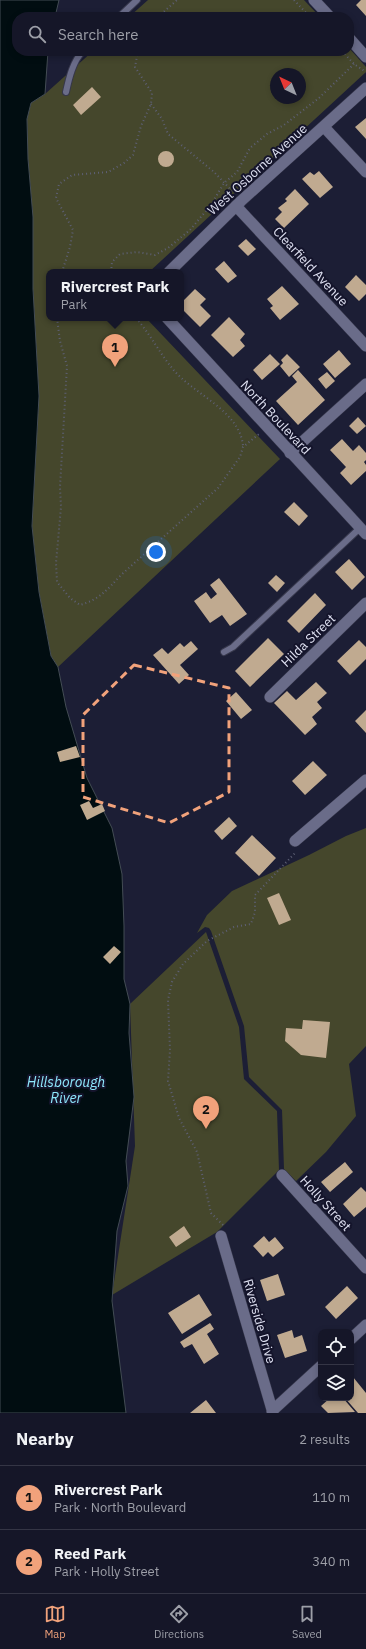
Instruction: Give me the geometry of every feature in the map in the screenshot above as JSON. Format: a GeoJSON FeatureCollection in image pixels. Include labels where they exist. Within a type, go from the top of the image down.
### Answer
{"type":"FeatureCollection","features":[{"type":"Feature","properties":{"kind":"street"},"geometry":{"type":"LineString","coordinates":[[319,2],[326,12]]}},
{"type":"Feature","properties":{"kind":"street"},"geometry":{"type":"LineString","coordinates":[[354,43],[366,56]]}},
{"type":"Feature","properties":{"kind":"street","name":"West Osborne Avenue"},"geometry":{"type":"LineString","coordinates":[[172,269],[236,201],[324,127],[366,88]]}},
{"type":"Feature","properties":{"kind":"street"},"geometry":{"type":"LineString","coordinates":[[324,127],[366,172]]}},
{"type":"Feature","properties":{"kind":"street","name":"Clearfield Avenue"},"geometry":{"type":"LineString","coordinates":[[236,201],[366,346]]}},
{"type":"Feature","properties":{"kind":"street","name":"North Boulevard"},"geometry":{"type":"LineString","coordinates":[[170,321],[363,531]]}},
{"type":"Feature","properties":{"kind":"street"},"geometry":{"type":"LineString","coordinates":[[290,453],[366,384]]}},
{"type":"Feature","properties":{"kind":"street","name":"Hilda Street"},"geometry":{"type":"LineString","coordinates":[[270,697],[366,604]]}},
{"type":"Feature","properties":{"kind":"street"},"geometry":{"type":"LineString","coordinates":[[295,841],[366,780]]}},
{"type":"Feature","properties":{"kind":"street","name":"Holly Street"},"geometry":{"type":"LineString","coordinates":[[282,1175],[366,1268]]}},
{"type":"Feature","properties":{"kind":"street","name":"Riverside Drive"},"geometry":{"type":"LineString","coordinates":[[221,1236],[273,1412]]}},
{"type":"Feature","properties":{"kind":"street"},"geometry":{"type":"LineString","coordinates":[[354,1336],[366,1325]]}},
{"type":"Feature","properties":{"kind":"street"},"geometry":{"type":"LineString","coordinates":[[273,1412],[318,1369]]}},
{"type":"Feature","properties":{"kind":"lane"},"geometry":{"type":"LineString","coordinates":[[124,12],[137,0]]}},
{"type":"Feature","properties":{"kind":"lane"},"geometry":{"type":"LineString","coordinates":[[66,92],[70,75],[78,56]]}},
{"type":"Feature","properties":{"kind":"lane"},"geometry":{"type":"LineString","coordinates":[[224,652],[234,647],[363,531]]}},
{"type":"Feature","properties":{"kind":"path"},"geometry":{"type":"LineString","coordinates":[[164,12],[177,0]]}},
{"type":"Feature","properties":{"kind":"path"},"geometry":{"type":"LineString","coordinates":[[294,0],[305,12]]}},
{"type":"Feature","properties":{"kind":"path"},"geometry":{"type":"LineString","coordinates":[[63,269],[70,247],[72,230],[56,198],[59,184],[72,175],[108,172],[124,163],[133,155],[141,126],[151,104],[152,93],[135,67],[137,56]]}},
{"type":"Feature","properties":{"kind":"path"},"geometry":{"type":"LineString","coordinates":[[347,56],[354,64],[366,72]]}},
{"type":"Feature","properties":{"kind":"path"},"geometry":{"type":"LineString","coordinates":[[111,269],[112,262],[120,254],[137,252],[155,255],[168,248],[190,230],[211,205],[224,183],[237,172],[250,148],[267,134],[284,125],[319,98],[354,64]]}},
{"type":"Feature","properties":{"kind":"path"},"geometry":{"type":"LineString","coordinates":[[151,104],[162,119],[168,134],[214,172],[224,183],[236,201]]}},
{"type":"Feature","properties":{"kind":"path"},"geometry":{"type":"LineString","coordinates":[[57,321],[60,341],[67,366],[60,487],[61,507],[56,563],[57,582],[70,598],[80,605],[93,601],[107,590],[121,575],[218,488],[240,458],[244,446],[243,439],[236,425],[217,405],[192,388],[172,369],[148,332],[139,321]]}},
{"type":"Feature","properties":{"kind":"path"},"geometry":{"type":"LineString","coordinates":[[244,446],[262,432]]}},
{"type":"Feature","properties":{"kind":"path"},"geometry":{"type":"LineString","coordinates":[[221,1236],[224,1227],[211,1212],[197,1152],[179,1118],[168,1080],[170,1050],[168,1000],[172,982],[183,964],[207,941],[234,927],[252,924],[255,912],[255,895],[296,852],[295,841]]}},
{"type":"Feature","properties":{"kind":"highlighted area"},"geometry":{"type":"Polygon","coordinates":[[[134,665],[229,688],[229,792],[169,823],[83,797],[83,715],[134,665]]]}},
{"type":"Feature","properties":{"kind":"green space"},"geometry":{"type":"Polygon","coordinates":[[[148,0],[304,0],[315,12],[135,12],[148,0]]]}},
{"type":"Feature","properties":{"kind":"green space"},"geometry":{"type":"Polygon","coordinates":[[[354,54],[366,67],[366,72],[152,269],[46,269],[46,321],[149,321],[280,459],[58,667],[51,656],[39,592],[32,526],[39,396],[33,289],[33,217],[28,159],[27,119],[31,103],[45,94],[87,56],[354,56],[354,54]]]}},
{"type":"Feature","properties":{"kind":"green space"},"geometry":{"type":"Polygon","coordinates":[[[366,828],[366,1046],[349,1064],[356,1116],[326,1152],[296,1181],[284,1169],[282,1110],[249,1077],[244,1026],[211,931],[209,928],[205,927],[197,933],[207,915],[232,891],[346,836],[366,828]]]}},
{"type":"Feature","properties":{"kind":"green space"},"geometry":{"type":"Polygon","coordinates":[[[206,932],[239,1027],[244,1079],[277,1111],[279,1170],[217,1232],[112,1295],[135,1146],[130,1004],[206,932]]]}},
{"type":"Feature","properties":{"kind":"water","name":"Hillsborough River"},"geometry":{"type":"Polygon","coordinates":[[[0,0],[59,0],[56,12],[12,12],[12,56],[48,56],[45,94],[31,103],[27,119],[28,159],[33,217],[33,289],[39,396],[32,526],[39,592],[51,656],[58,667],[66,707],[87,778],[112,828],[122,874],[124,979],[130,1004],[129,1033],[134,1097],[126,1161],[128,1186],[117,1231],[112,1301],[126,1413],[0,1413],[0,0]]]}},
{"type":"Feature","properties":{"kind":"building"},"geometry":{"type":"Polygon","coordinates":[[[361,0],[366,0],[366,16],[356,5],[361,0]]]}},
{"type":"Feature","properties":{"kind":"building"},"geometry":{"type":"Polygon","coordinates":[[[92,87],[101,97],[81,115],[73,105],[92,87]]]}},
{"type":"Feature","properties":{"kind":"building"},"geometry":{"type":"Polygon","coordinates":[[[366,118],[366,139],[355,127],[366,118]]]}},
{"type":"Feature","properties":{"kind":"building"},"geometry":{"type":"Polygon","coordinates":[[[166,151],[172,153],[174,159],[172,165],[166,167],[160,165],[158,159],[160,153],[166,151]]]}},
{"type":"Feature","properties":{"kind":"building"},"geometry":{"type":"Polygon","coordinates":[[[319,171],[333,187],[320,198],[302,179],[310,172],[314,175],[319,171]]]}},
{"type":"Feature","properties":{"kind":"building"},"geometry":{"type":"Polygon","coordinates":[[[295,189],[309,204],[284,228],[275,219],[282,212],[278,208],[287,201],[285,199],[295,189]]]}},
{"type":"Feature","properties":{"kind":"building"},"geometry":{"type":"Polygon","coordinates":[[[246,239],[256,249],[248,256],[238,246],[246,239]]]}},
{"type":"Feature","properties":{"kind":"building"},"geometry":{"type":"Polygon","coordinates":[[[224,261],[237,276],[228,283],[215,269],[224,261]]]}},
{"type":"Feature","properties":{"kind":"building"},"geometry":{"type":"Polygon","coordinates":[[[356,275],[366,285],[366,294],[359,301],[345,287],[356,275]]]}},
{"type":"Feature","properties":{"kind":"building"},"geometry":{"type":"Polygon","coordinates":[[[282,286],[299,304],[280,320],[270,308],[273,306],[267,299],[282,286]]]}},
{"type":"Feature","properties":{"kind":"building"},"geometry":{"type":"Polygon","coordinates":[[[195,289],[206,299],[200,305],[211,316],[200,327],[184,311],[184,300],[195,289]]]}},
{"type":"Feature","properties":{"kind":"building"},"geometry":{"type":"Polygon","coordinates":[[[229,317],[245,334],[240,340],[245,346],[233,357],[211,335],[229,317]]]}},
{"type":"Feature","properties":{"kind":"building"},"geometry":{"type":"Polygon","coordinates":[[[339,350],[351,364],[335,378],[323,364],[339,350]]]}},
{"type":"Feature","properties":{"kind":"building"},"geometry":{"type":"Polygon","coordinates":[[[270,354],[280,364],[262,380],[253,370],[270,354]]]}},
{"type":"Feature","properties":{"kind":"building"},"geometry":{"type":"Polygon","coordinates":[[[287,354],[300,367],[289,377],[280,366],[283,363],[281,360],[287,354]]]}},
{"type":"Feature","properties":{"kind":"building"},"geometry":{"type":"Polygon","coordinates":[[[298,370],[325,400],[298,425],[276,401],[297,382],[292,376],[298,370]]]}},
{"type":"Feature","properties":{"kind":"building"},"geometry":{"type":"Polygon","coordinates":[[[327,372],[335,381],[326,389],[318,379],[327,372]]]}},
{"type":"Feature","properties":{"kind":"building"},"geometry":{"type":"Polygon","coordinates":[[[358,417],[366,426],[357,434],[349,426],[358,417]]]}},
{"type":"Feature","properties":{"kind":"building"},"geometry":{"type":"Polygon","coordinates":[[[342,439],[353,451],[359,445],[366,453],[366,460],[364,462],[366,465],[366,471],[351,485],[340,473],[346,467],[330,450],[342,439]]]}},
{"type":"Feature","properties":{"kind":"building"},"geometry":{"type":"Polygon","coordinates":[[[294,502],[308,516],[299,526],[284,512],[294,502]]]}},
{"type":"Feature","properties":{"kind":"building"},"geometry":{"type":"Polygon","coordinates":[[[349,559],[365,577],[352,590],[335,572],[349,559]]]}},
{"type":"Feature","properties":{"kind":"building"},"geometry":{"type":"Polygon","coordinates":[[[276,575],[285,583],[277,592],[268,583],[276,575]]]}},
{"type":"Feature","properties":{"kind":"building"},"geometry":{"type":"Polygon","coordinates":[[[219,578],[247,614],[230,626],[222,615],[210,623],[194,601],[206,592],[211,599],[217,594],[210,585],[219,578]]]}},
{"type":"Feature","properties":{"kind":"building"},"geometry":{"type":"Polygon","coordinates":[[[315,593],[326,605],[299,633],[287,621],[315,593]]]}},
{"type":"Feature","properties":{"kind":"building"},"geometry":{"type":"Polygon","coordinates":[[[268,638],[284,654],[250,687],[235,671],[268,638]]]}},
{"type":"Feature","properties":{"kind":"building"},"geometry":{"type":"Polygon","coordinates":[[[359,640],[366,647],[366,659],[350,675],[337,661],[359,640]]]}},
{"type":"Feature","properties":{"kind":"building"},"geometry":{"type":"Polygon","coordinates":[[[191,641],[198,649],[180,665],[189,675],[179,684],[153,655],[162,648],[168,654],[180,643],[184,647],[191,641]]]}},
{"type":"Feature","properties":{"kind":"building"},"geometry":{"type":"Polygon","coordinates":[[[316,682],[327,693],[317,702],[322,708],[312,717],[317,724],[305,735],[274,703],[287,691],[296,700],[316,682]]]}},
{"type":"Feature","properties":{"kind":"building"},"geometry":{"type":"Polygon","coordinates":[[[236,692],[252,710],[241,719],[226,701],[236,692]]]}},
{"type":"Feature","properties":{"kind":"building"},"geometry":{"type":"Polygon","coordinates":[[[366,710],[366,733],[355,721],[366,710]]]}},
{"type":"Feature","properties":{"kind":"building"},"geometry":{"type":"Polygon","coordinates":[[[76,746],[80,757],[60,762],[57,752],[76,746]]]}},
{"type":"Feature","properties":{"kind":"building"},"geometry":{"type":"Polygon","coordinates":[[[313,761],[327,775],[305,795],[292,781],[313,761]]]}},
{"type":"Feature","properties":{"kind":"building"},"geometry":{"type":"Polygon","coordinates":[[[89,801],[93,808],[102,804],[105,811],[87,820],[80,805],[89,801]]]}},
{"type":"Feature","properties":{"kind":"building"},"geometry":{"type":"Polygon","coordinates":[[[229,817],[237,826],[222,840],[214,831],[229,817]]]}},
{"type":"Feature","properties":{"kind":"building"},"geometry":{"type":"Polygon","coordinates":[[[252,835],[276,858],[259,876],[235,853],[252,835]]]}},
{"type":"Feature","properties":{"kind":"building"},"geometry":{"type":"Polygon","coordinates":[[[279,893],[291,920],[279,925],[267,898],[279,893]]]}},
{"type":"Feature","properties":{"kind":"building"},"geometry":{"type":"Polygon","coordinates":[[[114,946],[121,952],[110,964],[103,957],[114,946]]]}},
{"type":"Feature","properties":{"kind":"building"},"geometry":{"type":"Polygon","coordinates":[[[303,1020],[330,1022],[326,1058],[301,1055],[285,1041],[286,1028],[302,1029],[303,1020]]]}},
{"type":"Feature","properties":{"kind":"building"},"geometry":{"type":"Polygon","coordinates":[[[345,1162],[353,1172],[330,1192],[321,1182],[345,1162]]]}},
{"type":"Feature","properties":{"kind":"building"},"geometry":{"type":"Polygon","coordinates":[[[361,1187],[366,1192],[366,1207],[354,1217],[343,1204],[361,1187]]]}},
{"type":"Feature","properties":{"kind":"building"},"geometry":{"type":"Polygon","coordinates":[[[184,1226],[191,1237],[176,1247],[169,1237],[184,1226]]]}},
{"type":"Feature","properties":{"kind":"building"},"geometry":{"type":"Polygon","coordinates":[[[264,1236],[269,1242],[275,1237],[284,1248],[273,1257],[268,1252],[263,1257],[253,1246],[264,1236]]]}},
{"type":"Feature","properties":{"kind":"building"},"geometry":{"type":"Polygon","coordinates":[[[278,1274],[285,1295],[267,1301],[260,1280],[278,1274]]]}},
{"type":"Feature","properties":{"kind":"building"},"geometry":{"type":"Polygon","coordinates":[[[347,1286],[358,1298],[336,1319],[325,1307],[347,1286]]]}},
{"type":"Feature","properties":{"kind":"building"},"geometry":{"type":"Polygon","coordinates":[[[199,1294],[212,1315],[182,1334],[168,1313],[199,1294]]]}},
{"type":"Feature","properties":{"kind":"building"},"geometry":{"type":"Polygon","coordinates":[[[210,1323],[214,1329],[207,1334],[219,1354],[204,1364],[192,1344],[184,1348],[180,1342],[210,1323]]]}},
{"type":"Feature","properties":{"kind":"building"},"geometry":{"type":"Polygon","coordinates":[[[292,1330],[294,1338],[302,1335],[307,1351],[285,1358],[277,1335],[292,1330]]]}},
{"type":"Feature","properties":{"kind":"building"},"geometry":{"type":"Polygon","coordinates":[[[354,1378],[366,1393],[366,1413],[358,1413],[348,1401],[354,1401],[354,1378]]]}},
{"type":"Feature","properties":{"kind":"building"},"geometry":{"type":"Polygon","coordinates":[[[206,1400],[216,1413],[190,1413],[206,1400]]]}},
{"type":"Feature","properties":{"kind":"building"},"geometry":{"type":"Polygon","coordinates":[[[327,1401],[346,1401],[355,1412],[328,1413],[321,1406],[327,1401]]]}},
{"type":"Feature","properties":{"kind":"place","name":"Rivercrest Park"},"geometry":{"type":"Point","coordinates":[115,367]}},
{"type":"Feature","properties":{"kind":"place","name":"Reed Park"},"geometry":{"type":"Point","coordinates":[206,1129]}}]}
